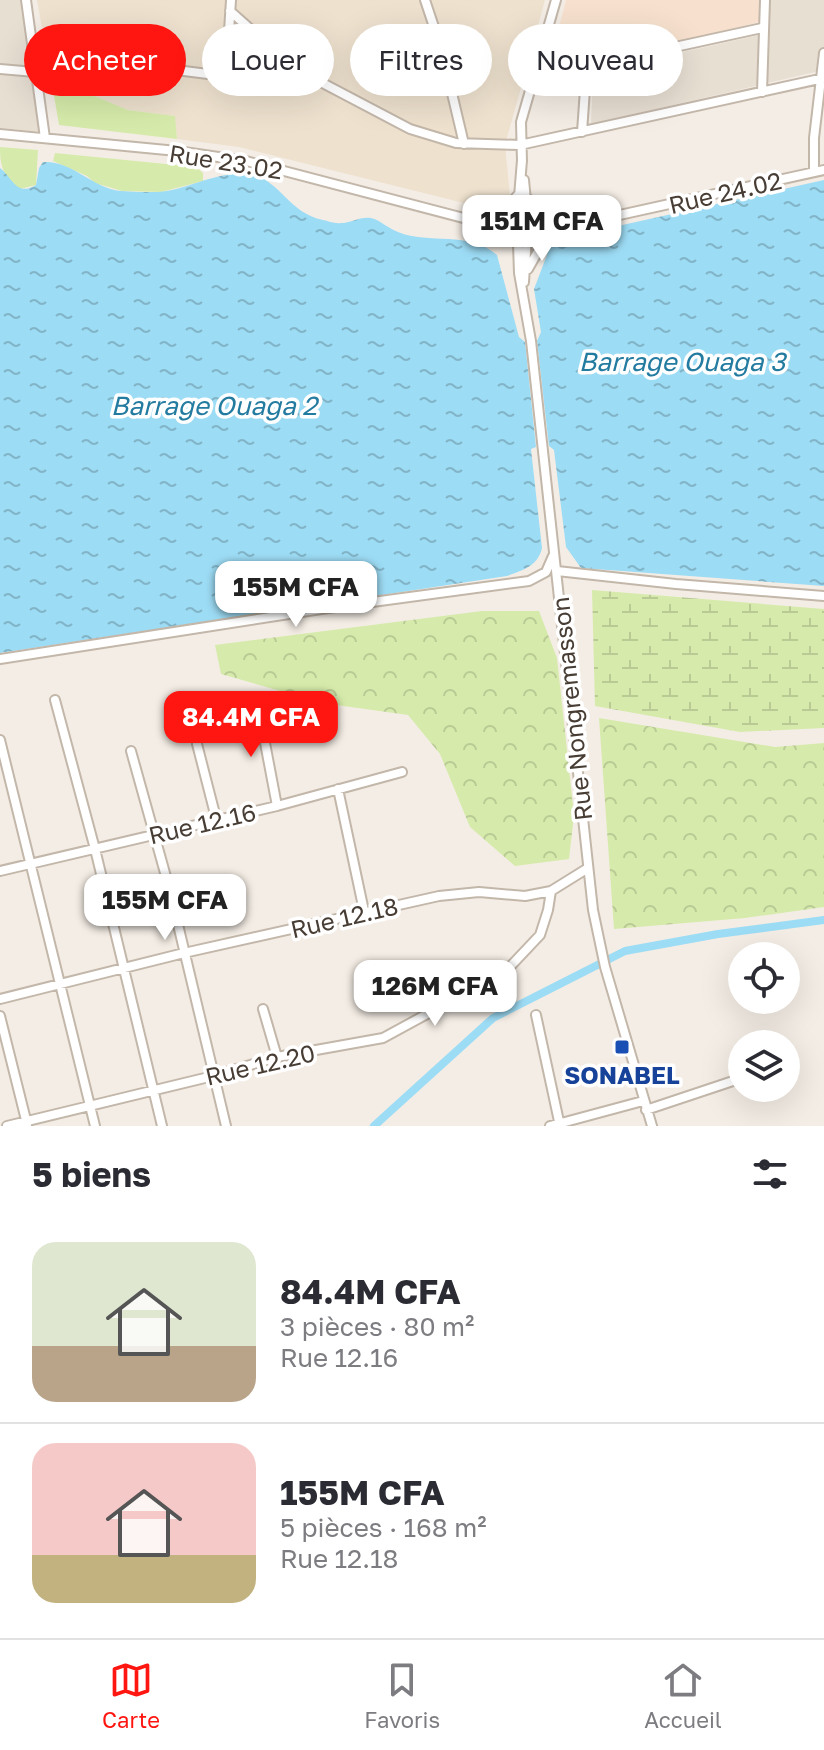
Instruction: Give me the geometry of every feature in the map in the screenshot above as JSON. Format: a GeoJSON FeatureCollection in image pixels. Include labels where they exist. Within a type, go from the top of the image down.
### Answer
{"type":"FeatureCollection","features":[{"type":"Feature","properties":{"kind":"street"},"geometry":{"type":"LineString","coordinates":[[26,0],[29,24]]}},
{"type":"Feature","properties":{"kind":"street"},"geometry":{"type":"LineString","coordinates":[[229,24],[231,0]]}},
{"type":"Feature","properties":{"kind":"street"},"geometry":{"type":"LineString","coordinates":[[425,0],[442,51],[464,144]]}},
{"type":"Feature","properties":{"kind":"street","name":"Rue Nongremasson"},"geometry":{"type":"LineString","coordinates":[[549,24],[556,0]]}},
{"type":"Feature","properties":{"kind":"street"},"geometry":{"type":"LineString","coordinates":[[762,92],[765,0]]}},
{"type":"Feature","properties":{"kind":"street"},"geometry":{"type":"LineString","coordinates":[[230,11],[244,24]]}},
{"type":"Feature","properties":{"kind":"street"},"geometry":{"type":"LineString","coordinates":[[683,45],[762,28]]}},
{"type":"Feature","properties":{"kind":"street"},"geometry":{"type":"LineString","coordinates":[[819,171],[814,138],[824,53]]}},
{"type":"Feature","properties":{"kind":"street"},"geometry":{"type":"LineString","coordinates":[[0,69],[24,71]]}},
{"type":"Feature","properties":{"kind":"street"},"geometry":{"type":"LineString","coordinates":[[334,89],[410,129],[443,141],[520,145],[823,78]]}},
{"type":"Feature","properties":{"kind":"street"},"geometry":{"type":"LineString","coordinates":[[39,96],[45,138]]}},
{"type":"Feature","properties":{"kind":"street","name":"Rue Nongremasson"},"geometry":{"type":"LineString","coordinates":[[529,96],[521,122],[522,194],[516,228],[519,273],[557,571],[588,868],[600,947],[652,1126]]}},
{"type":"Feature","properties":{"kind":"street"},"geometry":{"type":"LineString","coordinates":[[582,132],[585,96]]}},
{"type":"Feature","properties":{"kind":"street","name":"Rue 23.02"},"geometry":{"type":"LineString","coordinates":[[0,134],[177,151],[246,161],[516,228]]}},
{"type":"Feature","properties":{"kind":"street","name":"Rue 24.02"},"geometry":{"type":"LineString","coordinates":[[516,228],[528,236],[819,171]]}},
{"type":"Feature","properties":{"kind":"street"},"geometry":{"type":"LineString","coordinates":[[476,216],[503,211],[522,194],[541,214],[560,227],[541,246],[526,273]]}},
{"type":"Feature","properties":{"kind":"street","name":"Rue Nongremasson"},"geometry":{"type":"LineString","coordinates":[[522,194],[530,223],[523,286]]}},
{"type":"Feature","properties":{"kind":"street","name":"Rue 23.02"},"geometry":{"type":"LineString","coordinates":[[448,212],[476,216],[516,228]]}},
{"type":"Feature","properties":{"kind":"street","name":"Rue 24.02"},"geometry":{"type":"LineString","coordinates":[[516,228],[530,223],[560,227]]}},
{"type":"Feature","properties":{"kind":"street"},"geometry":{"type":"LineString","coordinates":[[0,659],[328,608],[529,581],[546,572],[554,552]]}},
{"type":"Feature","properties":{"kind":"street"},"geometry":{"type":"LineString","coordinates":[[557,571],[824,596]]}},
{"type":"Feature","properties":{"kind":"street"},"geometry":{"type":"LineString","coordinates":[[55,700],[95,849],[162,1126]]}},
{"type":"Feature","properties":{"kind":"street"},"geometry":{"type":"LineString","coordinates":[[258,706],[277,806]]}},
{"type":"Feature","properties":{"kind":"street"},"geometry":{"type":"LineString","coordinates":[[0,743],[95,1126]]}},
{"type":"Feature","properties":{"kind":"street"},"geometry":{"type":"LineString","coordinates":[[197,744],[216,818]]}},
{"type":"Feature","properties":{"kind":"street"},"geometry":{"type":"LineString","coordinates":[[131,751],[226,1126]]}},
{"type":"Feature","properties":{"kind":"street","name":"Rue 12.16"},"geometry":{"type":"LineString","coordinates":[[0,871],[277,806],[402,772]]}},
{"type":"Feature","properties":{"kind":"street"},"geometry":{"type":"LineString","coordinates":[[338,789],[364,911]]}},
{"type":"Feature","properties":{"kind":"street"},"geometry":{"type":"LineString","coordinates":[[551,891],[588,868]]}},
{"type":"Feature","properties":{"kind":"street","name":"Rue 12.18"},"geometry":{"type":"LineString","coordinates":[[0,999],[364,911],[465,893],[515,896],[551,891]]}},
{"type":"Feature","properties":{"kind":"street","name":"Rue 12.20"},"geometry":{"type":"LineString","coordinates":[[7,1126],[27,1124],[277,1057],[383,1038],[506,971],[540,935],[551,891]]}},
{"type":"Feature","properties":{"kind":"street"},"geometry":{"type":"LineString","coordinates":[[263,1009],[277,1057]]}},
{"type":"Feature","properties":{"kind":"street"},"geometry":{"type":"LineString","coordinates":[[536,1015],[557,1125],[645,1106],[728,1082]]}},
{"type":"Feature","properties":{"kind":"street"},"geometry":{"type":"LineString","coordinates":[[0,1016],[27,1124]]}},
{"type":"Feature","properties":{"kind":"shaded area"},"geometry":{"type":"Polygon","coordinates":[[[0,0],[26,0],[29,24],[24,24],[24,96],[38,96],[43,132],[0,128],[0,0]]]}},
{"type":"Feature","properties":{"kind":"shaded area"},"geometry":{"type":"Polygon","coordinates":[[[37,0],[545,0],[538,24],[508,24],[508,96],[519,96],[505,145],[510,196],[496,211],[239,147],[177,139],[174,116],[128,110],[94,96],[186,96],[186,24],[41,24],[37,0]]]}},
{"type":"Feature","properties":{"kind":"shaded area"},"geometry":{"type":"Polygon","coordinates":[[[566,0],[766,0],[764,21],[683,41],[683,24],[560,24],[566,0]]]}},
{"type":"Feature","properties":{"kind":"shaded area"},"geometry":{"type":"Polygon","coordinates":[[[768,0],[824,0],[824,70],[591,124],[592,96],[683,96],[683,52],[764,34],[768,0]]]}},
{"type":"Feature","properties":{"kind":"green space"},"geometry":{"type":"Polygon","coordinates":[[[54,96],[94,96],[128,110],[175,116],[177,139],[59,125],[54,96]]]}},
{"type":"Feature","properties":{"kind":"green space"},"geometry":{"type":"Polygon","coordinates":[[[0,147],[38,150],[36,185],[20,189],[10,180],[2,165],[0,147]]]}},
{"type":"Feature","properties":{"kind":"green space"},"geometry":{"type":"Polygon","coordinates":[[[55,153],[196,167],[203,173],[203,181],[161,192],[122,191],[95,183],[87,176],[53,161],[55,153]]]}},
{"type":"Feature","properties":{"kind":"green space"},"geometry":{"type":"Polygon","coordinates":[[[592,590],[824,609],[824,728],[740,732],[595,706],[592,590]]]}},
{"type":"Feature","properties":{"kind":"green space"},"geometry":{"type":"Polygon","coordinates":[[[482,611],[539,611],[557,658],[574,815],[569,859],[515,866],[470,827],[440,754],[408,715],[322,703],[221,674],[215,645],[482,611]]]}},
{"type":"Feature","properties":{"kind":"green space"},"geometry":{"type":"Polygon","coordinates":[[[599,718],[775,747],[824,743],[824,907],[745,918],[614,929],[599,718]]]}},
{"type":"Feature","properties":{"kind":"water","name":"Barrage Ouaga 2"},"geometry":{"type":"Polygon","coordinates":[[[43,162],[64,165],[100,185],[125,191],[169,191],[224,175],[247,174],[268,181],[310,216],[339,223],[371,218],[410,236],[461,240],[486,247],[497,255],[519,337],[525,342],[536,447],[531,449],[542,548],[537,559],[519,572],[507,576],[0,653],[0,168],[15,185],[24,189],[36,185],[43,162]]]}},
{"type":"Feature","properties":{"kind":"water","name":"Barrage Ouaga 3"},"geometry":{"type":"Polygon","coordinates":[[[824,180],[824,586],[581,568],[566,547],[554,450],[549,446],[537,341],[541,332],[534,289],[550,247],[564,238],[824,180]]]}},
{"type":"Feature","properties":{"kind":"waterway"},"geometry":{"type":"LineString","coordinates":[[374,1126],[493,1018],[625,951],[718,934],[824,920]]}},
{"type":"Feature","properties":{"kind":"place","name":"SONABEL"},"geometry":{"type":"Point","coordinates":[622,1047]}}]}
